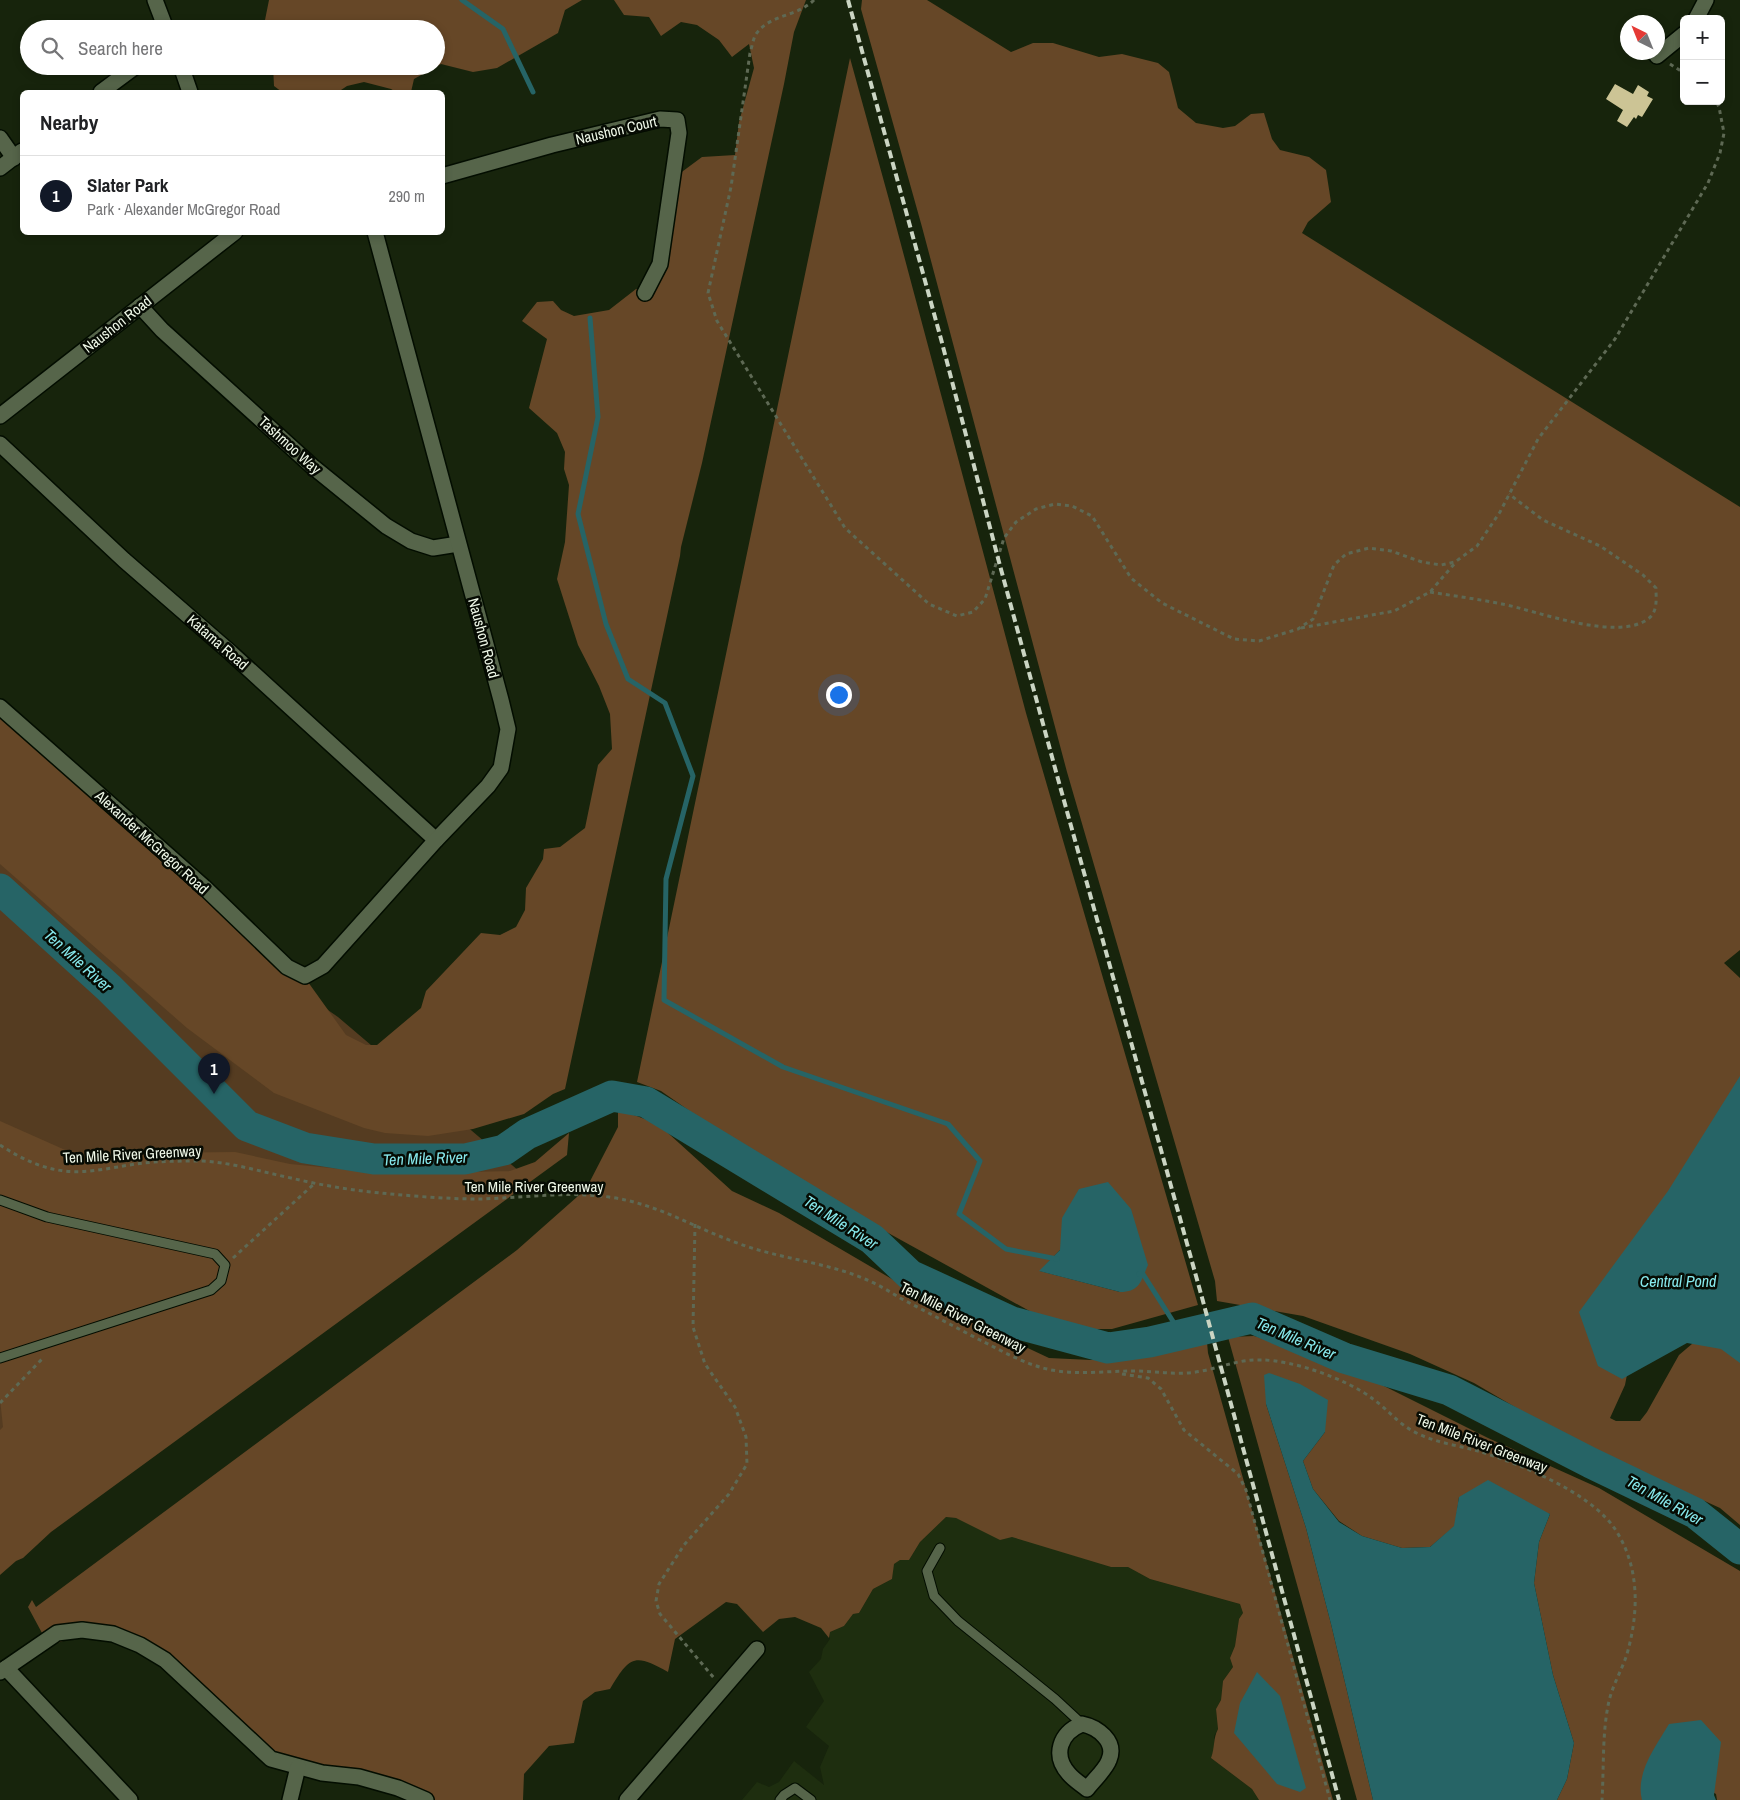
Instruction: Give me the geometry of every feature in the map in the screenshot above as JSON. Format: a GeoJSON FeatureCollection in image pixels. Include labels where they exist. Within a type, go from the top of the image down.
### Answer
{"type":"FeatureCollection","features":[{"type":"Feature","properties":{"kind":"street"},"geometry":{"type":"LineString","coordinates":[[155,0],[163,20]]}},
{"type":"Feature","properties":{"kind":"street"},"geometry":{"type":"LineString","coordinates":[[1698,15],[1706,0]]}},
{"type":"Feature","properties":{"kind":"street"},"geometry":{"type":"LineString","coordinates":[[1665,49],[1680,37]]}},
{"type":"Feature","properties":{"kind":"street"},"geometry":{"type":"LineString","coordinates":[[104,90],[124,75]]}},
{"type":"Feature","properties":{"kind":"street"},"geometry":{"type":"LineString","coordinates":[[183,75],[189,90]]}},
{"type":"Feature","properties":{"kind":"street","name":"Naushon Court"},"geometry":{"type":"LineString","coordinates":[[445,175],[552,145],[660,119],[676,120],[679,133],[660,264],[645,293]]}},
{"type":"Feature","properties":{"kind":"street"},"geometry":{"type":"LineString","coordinates":[[0,138],[18,154],[0,168]]}},
{"type":"Feature","properties":{"kind":"street","name":"Naushon Road"},"geometry":{"type":"LineString","coordinates":[[0,416],[231,235]]}},
{"type":"Feature","properties":{"kind":"street","name":"Naushon Road"},"geometry":{"type":"LineString","coordinates":[[305,976],[323,966],[436,840],[488,786],[500,768],[508,730],[376,235]]}},
{"type":"Feature","properties":{"kind":"street","name":"Tashmoo Way"},"geometry":{"type":"LineString","coordinates":[[140,306],[162,330],[312,466],[386,526],[411,542],[433,548],[458,544]]}},
{"type":"Feature","properties":{"kind":"street","name":"Katama Road"},"geometry":{"type":"LineString","coordinates":[[0,444],[124,560],[268,686],[436,840]]}},
{"type":"Feature","properties":{"kind":"street","name":"Alexander McGregor Road"},"geometry":{"type":"LineString","coordinates":[[0,707],[204,887],[288,967],[305,976]]}},
{"type":"Feature","properties":{"kind":"street"},"geometry":{"type":"LineString","coordinates":[[130,1800],[3,1670],[57,1634],[82,1630],[113,1634],[140,1644],[165,1660],[272,1759],[322,1772],[359,1777],[398,1788],[426,1800]]}},
{"type":"Feature","properties":{"kind":"street"},"geometry":{"type":"LineString","coordinates":[[627,1800],[757,1649]]}},
{"type":"Feature","properties":{"kind":"street"},"geometry":{"type":"LineString","coordinates":[[1082,1724],[1091,1726],[1100,1732],[1107,1739],[1110,1747],[1110,1760],[1083,1794],[1062,1763],[1059,1748],[1064,1737],[1072,1728],[1082,1724]]}},
{"type":"Feature","properties":{"kind":"street"},"geometry":{"type":"LineString","coordinates":[[290,1800],[298,1767]]}},
{"type":"Feature","properties":{"kind":"lane"},"geometry":{"type":"LineString","coordinates":[[0,1200],[47,1217],[215,1254],[226,1265],[221,1281],[211,1290],[0,1358]]}},
{"type":"Feature","properties":{"kind":"lane"},"geometry":{"type":"LineString","coordinates":[[940,1548],[927,1571],[934,1596],[958,1621],[1082,1724]]}},
{"type":"Feature","properties":{"kind":"lane"},"geometry":{"type":"LineString","coordinates":[[780,1800],[795,1788],[811,1800]]}},
{"type":"Feature","properties":{"kind":"path"},"geometry":{"type":"LineString","coordinates":[[814,0],[806,8],[770,21],[756,34],[750,53],[731,187],[708,293],[717,321],[845,528],[929,604],[957,616],[973,612],[986,599],[1004,538],[1016,522],[1036,509],[1055,504],[1072,506],[1092,516],[1131,578],[1162,603],[1234,639],[1259,641],[1298,629],[1394,611],[1430,592],[1455,562],[1477,546],[1500,512],[1538,439],[1615,338],[1708,183],[1720,153],[1724,133],[1718,105]]}},
{"type":"Feature","properties":{"kind":"path"},"geometry":{"type":"LineString","coordinates":[[1430,592],[1503,604],[1576,623],[1622,628],[1647,620],[1655,611],[1656,588],[1643,575],[1600,546],[1543,520],[1509,494]]}},
{"type":"Feature","properties":{"kind":"path"},"geometry":{"type":"LineString","coordinates":[[1298,629],[1313,619],[1334,565],[1346,554],[1369,548],[1391,551],[1422,562],[1441,565],[1455,562]]}},
{"type":"Feature","properties":{"kind":"path","name":"Ten Mile River Greenway"},"geometry":{"type":"LineString","coordinates":[[0,1145],[18,1157],[42,1167],[69,1172],[149,1162],[207,1162],[253,1168],[315,1183],[374,1193],[478,1199],[541,1195],[607,1196],[665,1211],[735,1243],[772,1255],[824,1265],[866,1279],[1006,1354],[1060,1372],[1118,1373],[1132,1371],[1159,1374],[1187,1374],[1235,1362],[1259,1359],[1297,1366],[1347,1383],[1369,1396],[1412,1431],[1434,1440],[1501,1459],[1562,1485],[1601,1512],[1615,1529],[1626,1551],[1634,1578],[1636,1602],[1633,1628],[1626,1658],[1610,1697],[1607,1715],[1602,1800]]}},
{"type":"Feature","properties":{"kind":"path"},"geometry":{"type":"LineString","coordinates":[[226,1265],[315,1183]]}},
{"type":"Feature","properties":{"kind":"path"},"geometry":{"type":"LineString","coordinates":[[695,1224],[693,1326],[706,1364],[735,1407],[746,1437],[747,1464],[729,1494],[684,1545],[659,1584],[656,1601],[660,1614],[722,1689]]}},
{"type":"Feature","properties":{"kind":"path"},"geometry":{"type":"LineString","coordinates":[[0,1403],[61,1338]]}},
{"type":"Feature","properties":{"kind":"path"},"geometry":{"type":"LineString","coordinates":[[1118,1373],[1148,1378],[1161,1389],[1184,1430],[1238,1474],[1246,1490],[1330,1800]]}},
{"type":"Feature","properties":{"kind":"shaded area"},"geometry":{"type":"Polygon","coordinates":[[[269,0],[582,0],[565,10],[558,33],[497,68],[473,72],[445,65],[445,20],[265,20],[269,0]]]}},
{"type":"Feature","properties":{"kind":"shaded area"},"geometry":{"type":"Polygon","coordinates":[[[614,0],[806,0],[794,32],[565,1089],[553,1094],[524,1114],[473,1129],[428,1136],[385,1133],[364,1128],[274,1093],[187,1028],[0,864],[0,708],[308,982],[346,1035],[366,1045],[377,1045],[421,1008],[426,991],[481,933],[500,935],[516,927],[525,910],[526,888],[543,859],[544,849],[560,847],[585,828],[598,765],[612,749],[610,714],[599,686],[578,645],[557,579],[565,542],[569,485],[564,469],[565,452],[557,433],[529,408],[547,339],[522,321],[537,302],[553,301],[561,310],[574,316],[609,310],[636,289],[656,286],[679,174],[702,157],[735,155],[739,122],[754,68],[749,44],[732,57],[719,40],[697,25],[681,22],[661,36],[649,17],[624,15],[614,0]]]}},
{"type":"Feature","properties":{"kind":"shaded area"},"geometry":{"type":"Polygon","coordinates":[[[862,0],[927,0],[1011,52],[1033,43],[1053,43],[1099,57],[1122,54],[1158,63],[1169,72],[1178,108],[1196,123],[1223,128],[1235,126],[1251,114],[1264,113],[1272,139],[1280,150],[1309,157],[1326,170],[1331,202],[1308,222],[1302,233],[1740,507],[1740,950],[1724,963],[1740,978],[1740,1222],[1631,1354],[1625,1385],[1610,1418],[1616,1421],[1640,1421],[1679,1355],[1706,1332],[1740,1353],[1740,1525],[1720,1508],[1573,1441],[1474,1383],[1410,1354],[1303,1316],[1217,1301],[1215,1281],[1067,772],[922,227],[861,9],[862,0]]]}},
{"type":"Feature","properties":{"kind":"shaded area"},"geometry":{"type":"Polygon","coordinates":[[[850,58],[1026,713],[1198,1305],[1112,1329],[1079,1329],[1044,1319],[776,1171],[661,1091],[637,1082],[850,58]],[[1060,1250],[1040,1271],[1120,1292],[1060,1250]]]}},
{"type":"Feature","properties":{"kind":"shaded area"},"geometry":{"type":"Polygon","coordinates":[[[273,75],[421,75],[414,79],[411,90],[393,90],[364,82],[347,86],[341,90],[279,90],[274,86],[273,75]]]}},
{"type":"Feature","properties":{"kind":"shaded area"},"geometry":{"type":"Polygon","coordinates":[[[0,720],[251,957],[338,1017],[519,1171],[0,1556],[0,720]]]}},
{"type":"Feature","properties":{"kind":"shaded area"},"geometry":{"type":"Polygon","coordinates":[[[618,1112],[626,1112],[658,1124],[732,1191],[779,1213],[938,1306],[1049,1358],[1091,1360],[1145,1357],[1207,1342],[1208,1353],[1333,1800],[1259,1800],[1252,1789],[1211,1758],[1218,1729],[1216,1709],[1221,1700],[1223,1681],[1233,1667],[1230,1658],[1235,1646],[1239,1619],[1243,1613],[1240,1604],[1150,1579],[1128,1567],[1111,1567],[1012,1537],[1000,1540],[956,1518],[946,1517],[920,1542],[909,1560],[900,1560],[894,1564],[892,1579],[873,1589],[859,1613],[853,1614],[844,1626],[830,1632],[829,1638],[821,1628],[795,1617],[779,1619],[763,1632],[737,1604],[726,1602],[675,1639],[668,1672],[640,1660],[628,1664],[610,1689],[595,1692],[583,1701],[574,1743],[549,1746],[524,1774],[523,1800],[429,1800],[295,1770],[145,1645],[80,1635],[49,1646],[28,1607],[32,1600],[36,1607],[517,1250],[586,1189],[618,1127],[618,1112]]]}},
{"type":"Feature","properties":{"kind":"shaded area"},"geometry":{"type":"Polygon","coordinates":[[[0,1121],[72,1153],[118,1159],[150,1153],[235,1152],[290,1164],[392,1174],[510,1171],[535,1162],[569,1133],[567,1155],[51,1532],[23,1558],[16,1561],[0,1575],[0,1430],[3,1427],[0,1399],[0,1121]]]}},
{"type":"Feature","properties":{"kind":"shaded area"},"geometry":{"type":"Polygon","coordinates":[[[1254,1336],[1320,1354],[1488,1438],[1599,1488],[1740,1571],[1740,1800],[1717,1800],[1716,1794],[1711,1791],[1650,1800],[1557,1800],[1567,1779],[1574,1743],[1553,1675],[1534,1583],[1539,1542],[1550,1514],[1459,1497],[1455,1526],[1430,1547],[1402,1548],[1362,1536],[1339,1521],[1313,1489],[1303,1461],[1325,1432],[1266,1404],[1306,1528],[1373,1800],[1357,1800],[1228,1337],[1254,1336]]]}},
{"type":"Feature","properties":{"kind":"shaded area"},"geometry":{"type":"Polygon","coordinates":[[[946,1517],[956,1518],[1111,1567],[1128,1567],[1150,1579],[1240,1604],[1243,1613],[1239,1619],[1235,1646],[1230,1658],[1233,1667],[1223,1681],[1221,1700],[1216,1709],[1218,1729],[1214,1736],[1215,1747],[1211,1758],[1252,1789],[1259,1800],[1090,1800],[1087,1797],[1084,1800],[742,1800],[757,1782],[769,1787],[779,1782],[794,1761],[824,1785],[820,1767],[829,1746],[806,1727],[824,1701],[809,1672],[821,1659],[823,1649],[830,1639],[830,1632],[844,1626],[853,1614],[859,1613],[873,1589],[892,1579],[893,1564],[900,1560],[909,1560],[920,1542],[946,1517]]]}},
{"type":"Feature","properties":{"kind":"water","name":"Central Pond"},"geometry":{"type":"Polygon","coordinates":[[[1740,1076],[1740,1363],[1721,1349],[1687,1343],[1622,1379],[1598,1366],[1579,1312],[1668,1191],[1740,1076]]]}},
{"type":"Feature","properties":{"kind":"water"},"geometry":{"type":"Polygon","coordinates":[[[1108,1182],[1131,1209],[1148,1265],[1136,1288],[1120,1292],[1039,1271],[1060,1250],[1062,1218],[1079,1189],[1108,1182]]]}},
{"type":"Feature","properties":{"kind":"water"},"geometry":{"type":"Polygon","coordinates":[[[1269,1373],[1300,1384],[1328,1400],[1325,1432],[1303,1461],[1313,1489],[1339,1522],[1362,1536],[1402,1548],[1430,1547],[1454,1526],[1459,1497],[1488,1480],[1550,1514],[1539,1542],[1534,1583],[1553,1675],[1574,1743],[1567,1779],[1557,1800],[1373,1800],[1306,1528],[1266,1404],[1264,1375],[1269,1373]]]}},
{"type":"Feature","properties":{"kind":"water"},"geometry":{"type":"Polygon","coordinates":[[[1257,1672],[1280,1696],[1306,1788],[1300,1792],[1277,1784],[1234,1733],[1240,1703],[1257,1672]]]}},
{"type":"Feature","properties":{"kind":"water"},"geometry":{"type":"Polygon","coordinates":[[[1701,1720],[1721,1742],[1714,1795],[1716,1800],[1642,1800],[1641,1780],[1644,1770],[1669,1724],[1701,1720]]]}},
{"type":"Feature","properties":{"kind":"building"},"geometry":{"type":"Polygon","coordinates":[[[1615,84],[1633,94],[1638,85],[1649,92],[1647,96],[1653,99],[1642,117],[1638,115],[1636,119],[1634,117],[1627,127],[1617,121],[1623,110],[1606,99],[1615,84]]]}},
{"type":"Feature","properties":{"kind":"waterway"},"geometry":{"type":"LineString","coordinates":[[462,0],[503,29],[533,92]]}},
{"type":"Feature","properties":{"kind":"waterway"},"geometry":{"type":"LineString","coordinates":[[590,318],[598,417],[578,514],[606,624],[628,679],[665,703],[693,776],[666,879],[664,1000],[783,1067],[948,1124],[980,1161],[959,1214],[1006,1249],[1057,1259]]}},
{"type":"Feature","properties":{"kind":"waterway","name":"Ten Mile River"},"geometry":{"type":"LineString","coordinates":[[0,889],[109,988],[247,1126],[305,1148],[374,1159],[465,1159],[504,1150],[527,1134],[612,1096],[646,1102],[872,1239],[910,1275],[1012,1322],[1108,1348],[1150,1342],[1252,1318],[1344,1358],[1449,1390],[1591,1463],[1695,1513],[1740,1549]]}},
{"type":"Feature","properties":{"kind":"waterway"},"geometry":{"type":"LineString","coordinates":[[1139,1274],[1143,1274],[1181,1334]]}},
{"type":"Feature","properties":{"kind":"railway"},"geometry":{"type":"LineString","coordinates":[[848,0],[941,339],[1058,779],[1339,1800]]}},
{"type":"Feature","properties":{"kind":"place","name":"Slater Park"},"geometry":{"type":"Point","coordinates":[214,1094]}}]}
